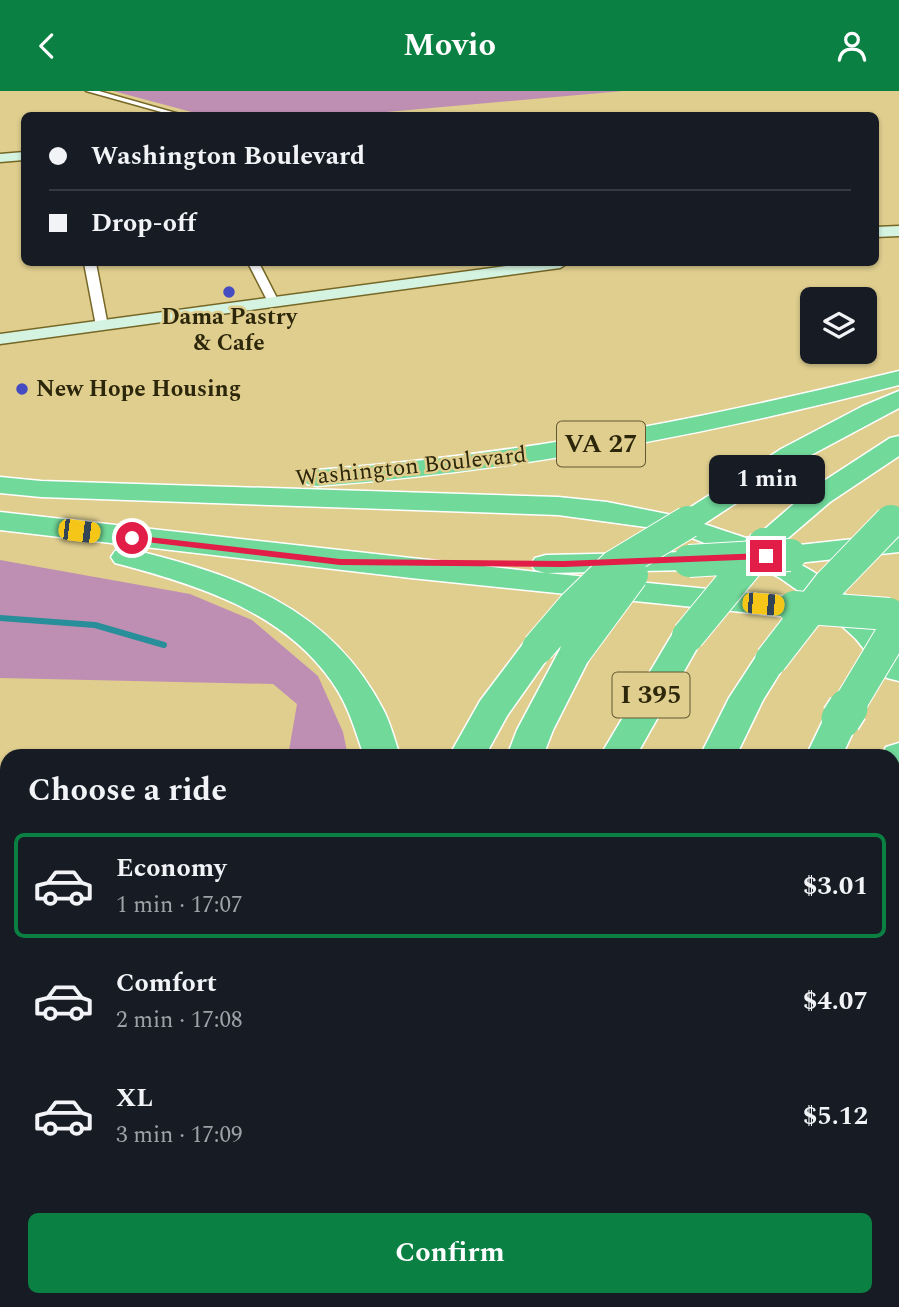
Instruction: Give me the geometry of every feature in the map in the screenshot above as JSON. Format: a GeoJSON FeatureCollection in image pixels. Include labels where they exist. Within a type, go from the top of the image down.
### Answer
{"type":"FeatureCollection","features":[{"type":"Feature","properties":{"kind":"highway","name":"Washington Boulevard"},"geometry":{"type":"LineString","coordinates":[[250,482],[392,473],[543,454],[719,421],[899,378]]}},
{"type":"Feature","properties":{"kind":"highway"},"geometry":{"type":"LineString","coordinates":[[471,749],[493,710],[538,648],[574,606],[615,566],[688,522],[733,489],[802,448],[899,398]]}},
{"type":"Feature","properties":{"kind":"highway","name":"I 395"},"geometry":{"type":"LineString","coordinates":[[622,749],[688,636],[712,604],[777,549],[820,496],[899,444]]}},
{"type":"Feature","properties":{"kind":"highway"},"geometry":{"type":"LineString","coordinates":[[0,472],[250,482]]}},
{"type":"Feature","properties":{"kind":"highway","name":"VA 27"},"geometry":{"type":"LineString","coordinates":[[0,484],[166,486],[250,482]]}},
{"type":"Feature","properties":{"kind":"highway"},"geometry":{"type":"LineString","coordinates":[[0,484],[55,490],[558,506],[610,510],[650,517],[726,541],[776,561],[855,617],[899,670]]}},
{"type":"Feature","properties":{"kind":"highway"},"geometry":{"type":"LineString","coordinates":[[0,521],[340,562],[896,617],[827,749]]}},
{"type":"Feature","properties":{"kind":"highway"},"geometry":{"type":"LineString","coordinates":[[528,749],[576,651],[634,573],[688,522]]}},
{"type":"Feature","properties":{"kind":"highway"},"geometry":{"type":"LineString","coordinates":[[340,562],[564,564],[689,561],[777,549],[896,527]]}},
{"type":"Feature","properties":{"kind":"highway"},"geometry":{"type":"LineString","coordinates":[[721,749],[746,698],[771,660],[829,585],[896,527]]}},
{"type":"Feature","properties":{"kind":"highway"},"geometry":{"type":"LineString","coordinates":[[0,529],[40,543],[168,566],[256,599],[313,638],[345,673],[368,713],[380,749]]}},
{"type":"Feature","properties":{"kind":"main road"},"geometry":{"type":"LineString","coordinates":[[0,158],[21,156]]}},
{"type":"Feature","properties":{"kind":"main road"},"geometry":{"type":"LineString","coordinates":[[879,232],[899,231]]}},
{"type":"Feature","properties":{"kind":"main road"},"geometry":{"type":"LineString","coordinates":[[0,339],[538,266]]}},
{"type":"Feature","properties":{"kind":"street"},"geometry":{"type":"LineString","coordinates":[[90,91],[167,112]]}},
{"type":"Feature","properties":{"kind":"street"},"geometry":{"type":"LineString","coordinates":[[91,266],[102,326]]}},
{"type":"Feature","properties":{"kind":"street"},"geometry":{"type":"LineString","coordinates":[[255,266],[273,302]]}},
{"type":"Feature","properties":{"kind":"shaded area"},"geometry":{"type":"Polygon","coordinates":[[[113,91],[623,91],[387,112],[192,112],[113,91]]]}},
{"type":"Feature","properties":{"kind":"shaded area"},"geometry":{"type":"Polygon","coordinates":[[[0,560],[190,594],[252,620],[318,676],[343,732],[347,749],[289,749],[297,704],[273,684],[0,678],[0,560]]]}},
{"type":"Feature","properties":{"kind":"waterway"},"geometry":{"type":"LineString","coordinates":[[0,618],[95,625],[164,645]]}},
{"type":"Feature","properties":{"kind":"place","name":"Dama Pastry & Cafe"},"geometry":{"type":"Point","coordinates":[229,292]}},
{"type":"Feature","properties":{"kind":"place","name":"New Hope Housing"},"geometry":{"type":"Point","coordinates":[22,389]}},
{"type":"Feature","properties":{"kind":"route"},"geometry":{"type":"LineString","coordinates":[[132,538],[340,562],[564,564],[766,556]]}}]}
